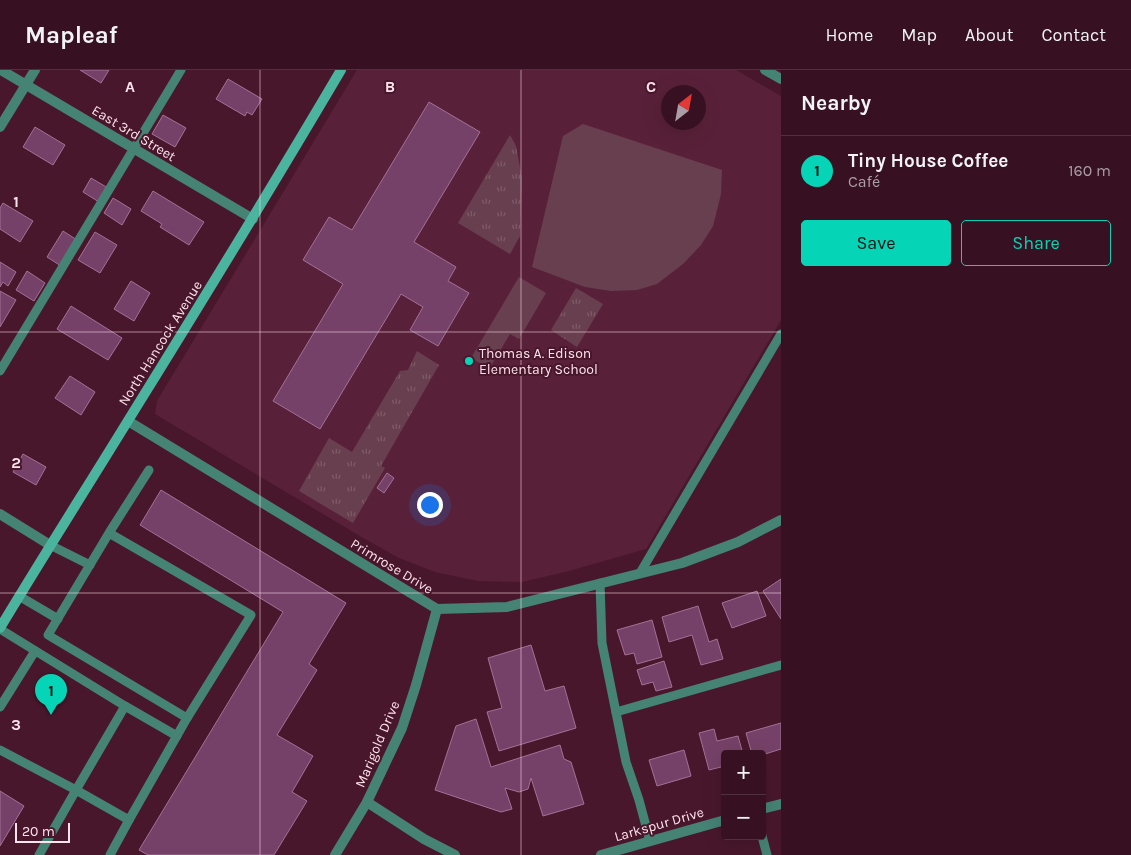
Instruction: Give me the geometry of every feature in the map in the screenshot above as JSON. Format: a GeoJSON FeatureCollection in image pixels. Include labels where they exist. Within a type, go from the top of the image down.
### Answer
{"type":"FeatureCollection","features":[{"type":"Feature","properties":{"kind":"street","name":"East 3rd Street"},"geometry":{"type":"LineString","coordinates":[[1,70],[253,219]]}},
{"type":"Feature","properties":{"kind":"street"},"geometry":{"type":"LineString","coordinates":[[0,127],[35,70]]}},
{"type":"Feature","properties":{"kind":"street","name":"North Hancock Avenue"},"geometry":{"type":"LineString","coordinates":[[0,628],[253,219],[341,70]]}},
{"type":"Feature","properties":{"kind":"street"},"geometry":{"type":"LineString","coordinates":[[765,70],[781,79]]}},
{"type":"Feature","properties":{"kind":"street","name":"Primrose Drive"},"geometry":{"type":"LineString","coordinates":[[128,421],[436,609],[507,607],[640,574],[682,563],[738,542],[781,520]]}},
{"type":"Feature","properties":{"kind":"street"},"geometry":{"type":"LineString","coordinates":[[0,514],[50,545]]}},
{"type":"Feature","properties":{"kind":"street","name":"Marigold Drive"},"geometry":{"type":"LineString","coordinates":[[334,855],[366,802],[402,728],[416,685],[436,609]]}},
{"type":"Feature","properties":{"kind":"street"},"geometry":{"type":"LineString","coordinates":[[366,802],[424,839],[455,855]]}},
{"type":"Feature","properties":{"kind":"street"},"geometry":{"type":"LineString","coordinates":[[766,808],[781,804]]}},
{"type":"Feature","properties":{"kind":"street","name":"Larkspur Drive"},"geometry":{"type":"LineString","coordinates":[[601,855],[721,821]]}},
{"type":"Feature","properties":{"kind":"lane"},"geometry":{"type":"LineString","coordinates":[[0,371],[181,70]]}},
{"type":"Feature","properties":{"kind":"lane"},"geometry":{"type":"LineString","coordinates":[[640,574],[781,334]]}},
{"type":"Feature","properties":{"kind":"lane"},"geometry":{"type":"LineString","coordinates":[[149,470],[48,635],[187,718]]}},
{"type":"Feature","properties":{"kind":"lane"},"geometry":{"type":"LineString","coordinates":[[109,533],[250,615],[187,718],[110,855]]}},
{"type":"Feature","properties":{"kind":"lane"},"geometry":{"type":"LineString","coordinates":[[50,545],[90,565]]}},
{"type":"Feature","properties":{"kind":"lane"},"geometry":{"type":"LineString","coordinates":[[600,583],[602,643],[626,762],[650,841]]}},
{"type":"Feature","properties":{"kind":"lane"},"geometry":{"type":"LineString","coordinates":[[19,596],[58,619]]}},
{"type":"Feature","properties":{"kind":"lane"},"geometry":{"type":"LineString","coordinates":[[0,628],[177,736]]}},
{"type":"Feature","properties":{"kind":"lane"},"geometry":{"type":"LineString","coordinates":[[2,701],[35,651]]}},
{"type":"Feature","properties":{"kind":"lane"},"geometry":{"type":"LineString","coordinates":[[616,712],[781,665]]}},
{"type":"Feature","properties":{"kind":"lane"},"geometry":{"type":"LineString","coordinates":[[38,855],[125,706]]}},
{"type":"Feature","properties":{"kind":"lane"},"geometry":{"type":"LineString","coordinates":[[0,750],[129,820]]}},
{"type":"Feature","properties":{"kind":"lane"},"geometry":{"type":"LineString","coordinates":[[763,840],[767,855]]}},
{"type":"Feature","properties":{"kind":"shaded area","name":"Thomas A. Edison Elementary School"},"geometry":{"type":"Polygon","coordinates":[[[357,70],[736,70],[781,96],[781,320],[646,549],[522,582],[478,581],[435,572],[399,558],[365,539],[155,414],[157,401],[357,70]]]}},
{"type":"Feature","properties":{"kind":"green space"},"geometry":{"type":"Polygon","coordinates":[[[583,124],[722,170],[721,194],[713,226],[701,245],[683,264],[657,284],[637,290],[611,291],[585,287],[532,267],[563,136],[583,124]]]}},
{"type":"Feature","properties":{"kind":"green space"},"geometry":{"type":"Polygon","coordinates":[[[510,135],[516,146],[522,179],[520,236],[510,254],[458,223],[510,135]]]}},
{"type":"Feature","properties":{"kind":"green space"},"geometry":{"type":"Polygon","coordinates":[[[519,277],[546,293],[519,339],[510,334],[489,369],[471,358],[519,277]]]}},
{"type":"Feature","properties":{"kind":"green space"},"geometry":{"type":"Polygon","coordinates":[[[576,288],[603,304],[577,347],[551,330],[576,288]]]}},
{"type":"Feature","properties":{"kind":"green space"},"geometry":{"type":"Polygon","coordinates":[[[417,351],[439,365],[381,466],[385,468],[353,523],[299,491],[329,438],[352,452],[400,371],[408,370],[417,351]]]}},
{"type":"Feature","properties":{"kind":"building"},"geometry":{"type":"Polygon","coordinates":[[[80,70],[109,70],[101,83],[80,70]]]}},
{"type":"Feature","properties":{"kind":"building"},"geometry":{"type":"Polygon","coordinates":[[[228,79],[262,99],[252,115],[247,112],[245,116],[216,99],[228,79]]]}},
{"type":"Feature","properties":{"kind":"building"},"geometry":{"type":"Polygon","coordinates":[[[429,102],[480,132],[414,242],[456,267],[448,281],[469,293],[438,346],[410,330],[423,307],[401,294],[320,429],[273,401],[343,284],[303,260],[329,217],[352,230],[429,102]]]}},
{"type":"Feature","properties":{"kind":"building"},"geometry":{"type":"Polygon","coordinates":[[[163,115],[186,128],[175,147],[152,134],[163,115]]]}},
{"type":"Feature","properties":{"kind":"building"},"geometry":{"type":"Polygon","coordinates":[[[35,127],[65,145],[53,165],[23,147],[35,127]]]}},
{"type":"Feature","properties":{"kind":"building"},"geometry":{"type":"Polygon","coordinates":[[[91,178],[108,188],[99,202],[83,192],[91,178]]]}},
{"type":"Feature","properties":{"kind":"building"},"geometry":{"type":"Polygon","coordinates":[[[153,191],[204,222],[189,245],[160,227],[162,224],[141,211],[153,191]]]}},
{"type":"Feature","properties":{"kind":"building"},"geometry":{"type":"Polygon","coordinates":[[[113,198],[131,209],[122,225],[104,213],[113,198]]]}},
{"type":"Feature","properties":{"kind":"building"},"geometry":{"type":"Polygon","coordinates":[[[3,203],[33,221],[20,242],[0,229],[0,208],[3,203]]]}},
{"type":"Feature","properties":{"kind":"building"},"geometry":{"type":"Polygon","coordinates":[[[63,231],[77,240],[61,266],[47,257],[63,231]]]}},
{"type":"Feature","properties":{"kind":"building"},"geometry":{"type":"Polygon","coordinates":[[[95,232],[117,245],[100,273],[78,260],[95,232]]]}},
{"type":"Feature","properties":{"kind":"building"},"geometry":{"type":"Polygon","coordinates":[[[0,262],[16,272],[8,286],[3,282],[0,287],[0,262]]]}},
{"type":"Feature","properties":{"kind":"building"},"geometry":{"type":"Polygon","coordinates":[[[27,271],[45,283],[34,301],[16,290],[27,271]]]}},
{"type":"Feature","properties":{"kind":"building"},"geometry":{"type":"Polygon","coordinates":[[[131,281],[150,293],[134,321],[114,309],[131,281]]]}},
{"type":"Feature","properties":{"kind":"building"},"geometry":{"type":"Polygon","coordinates":[[[0,291],[16,300],[0,327],[0,291]]]}},
{"type":"Feature","properties":{"kind":"building"},"geometry":{"type":"Polygon","coordinates":[[[71,306],[122,338],[108,360],[57,329],[71,306]]]}},
{"type":"Feature","properties":{"kind":"building"},"geometry":{"type":"Polygon","coordinates":[[[70,376],[95,392],[81,415],[55,398],[70,376]]]}},
{"type":"Feature","properties":{"kind":"building"},"geometry":{"type":"Polygon","coordinates":[[[23,454],[46,467],[36,485],[13,472],[23,454]]]}},
{"type":"Feature","properties":{"kind":"building"},"geometry":{"type":"Polygon","coordinates":[[[387,473],[394,478],[384,493],[377,488],[387,473]]]}},
{"type":"Feature","properties":{"kind":"building"},"geometry":{"type":"Polygon","coordinates":[[[161,490],[346,603],[309,664],[317,670],[277,735],[313,756],[292,792],[307,801],[274,855],[148,855],[139,850],[283,612],[140,525],[161,490]]]}},
{"type":"Feature","properties":{"kind":"building"},"geometry":{"type":"Polygon","coordinates":[[[781,579],[781,619],[763,591],[781,579]]]}},
{"type":"Feature","properties":{"kind":"building"},"geometry":{"type":"Polygon","coordinates":[[[757,591],[766,616],[732,628],[722,603],[757,591]]]}},
{"type":"Feature","properties":{"kind":"building"},"geometry":{"type":"Polygon","coordinates":[[[698,606],[709,642],[717,639],[723,659],[701,665],[692,635],[669,642],[662,617],[698,606]]]}},
{"type":"Feature","properties":{"kind":"building"},"geometry":{"type":"Polygon","coordinates":[[[652,620],[662,657],[637,664],[634,653],[625,655],[617,630],[652,620]]]}},
{"type":"Feature","properties":{"kind":"building"},"geometry":{"type":"Polygon","coordinates":[[[531,645],[545,691],[564,686],[576,728],[499,751],[487,712],[502,708],[488,658],[531,645]]]}},
{"type":"Feature","properties":{"kind":"building"},"geometry":{"type":"Polygon","coordinates":[[[664,661],[672,687],[656,691],[653,682],[642,685],[637,670],[664,661]]]}},
{"type":"Feature","properties":{"kind":"building"},"geometry":{"type":"Polygon","coordinates":[[[476,719],[491,767],[560,745],[564,759],[571,762],[584,804],[543,816],[531,778],[528,789],[519,792],[505,788],[512,809],[501,812],[435,790],[456,726],[476,719]]]}},
{"type":"Feature","properties":{"kind":"building"},"geometry":{"type":"Polygon","coordinates":[[[781,723],[781,749],[766,754],[766,750],[751,750],[746,733],[781,723]]]}},
{"type":"Feature","properties":{"kind":"building"},"geometry":{"type":"Polygon","coordinates":[[[714,729],[717,741],[738,736],[742,750],[721,750],[721,767],[709,770],[699,733],[714,729]]]}},
{"type":"Feature","properties":{"kind":"building"},"geometry":{"type":"Polygon","coordinates":[[[684,750],[691,776],[657,786],[649,760],[684,750]]]}},
{"type":"Feature","properties":{"kind":"building"},"geometry":{"type":"Polygon","coordinates":[[[0,791],[24,806],[0,846],[0,791]]]}},
{"type":"Feature","properties":{"kind":"place","name":"Thomas A. Edison Elementary School"},"geometry":{"type":"Point","coordinates":[469,361]}},
{"type":"Feature","properties":{"kind":"place","name":"Tiny House Coffee"},"geometry":{"type":"Point","coordinates":[51,715]}}]}
